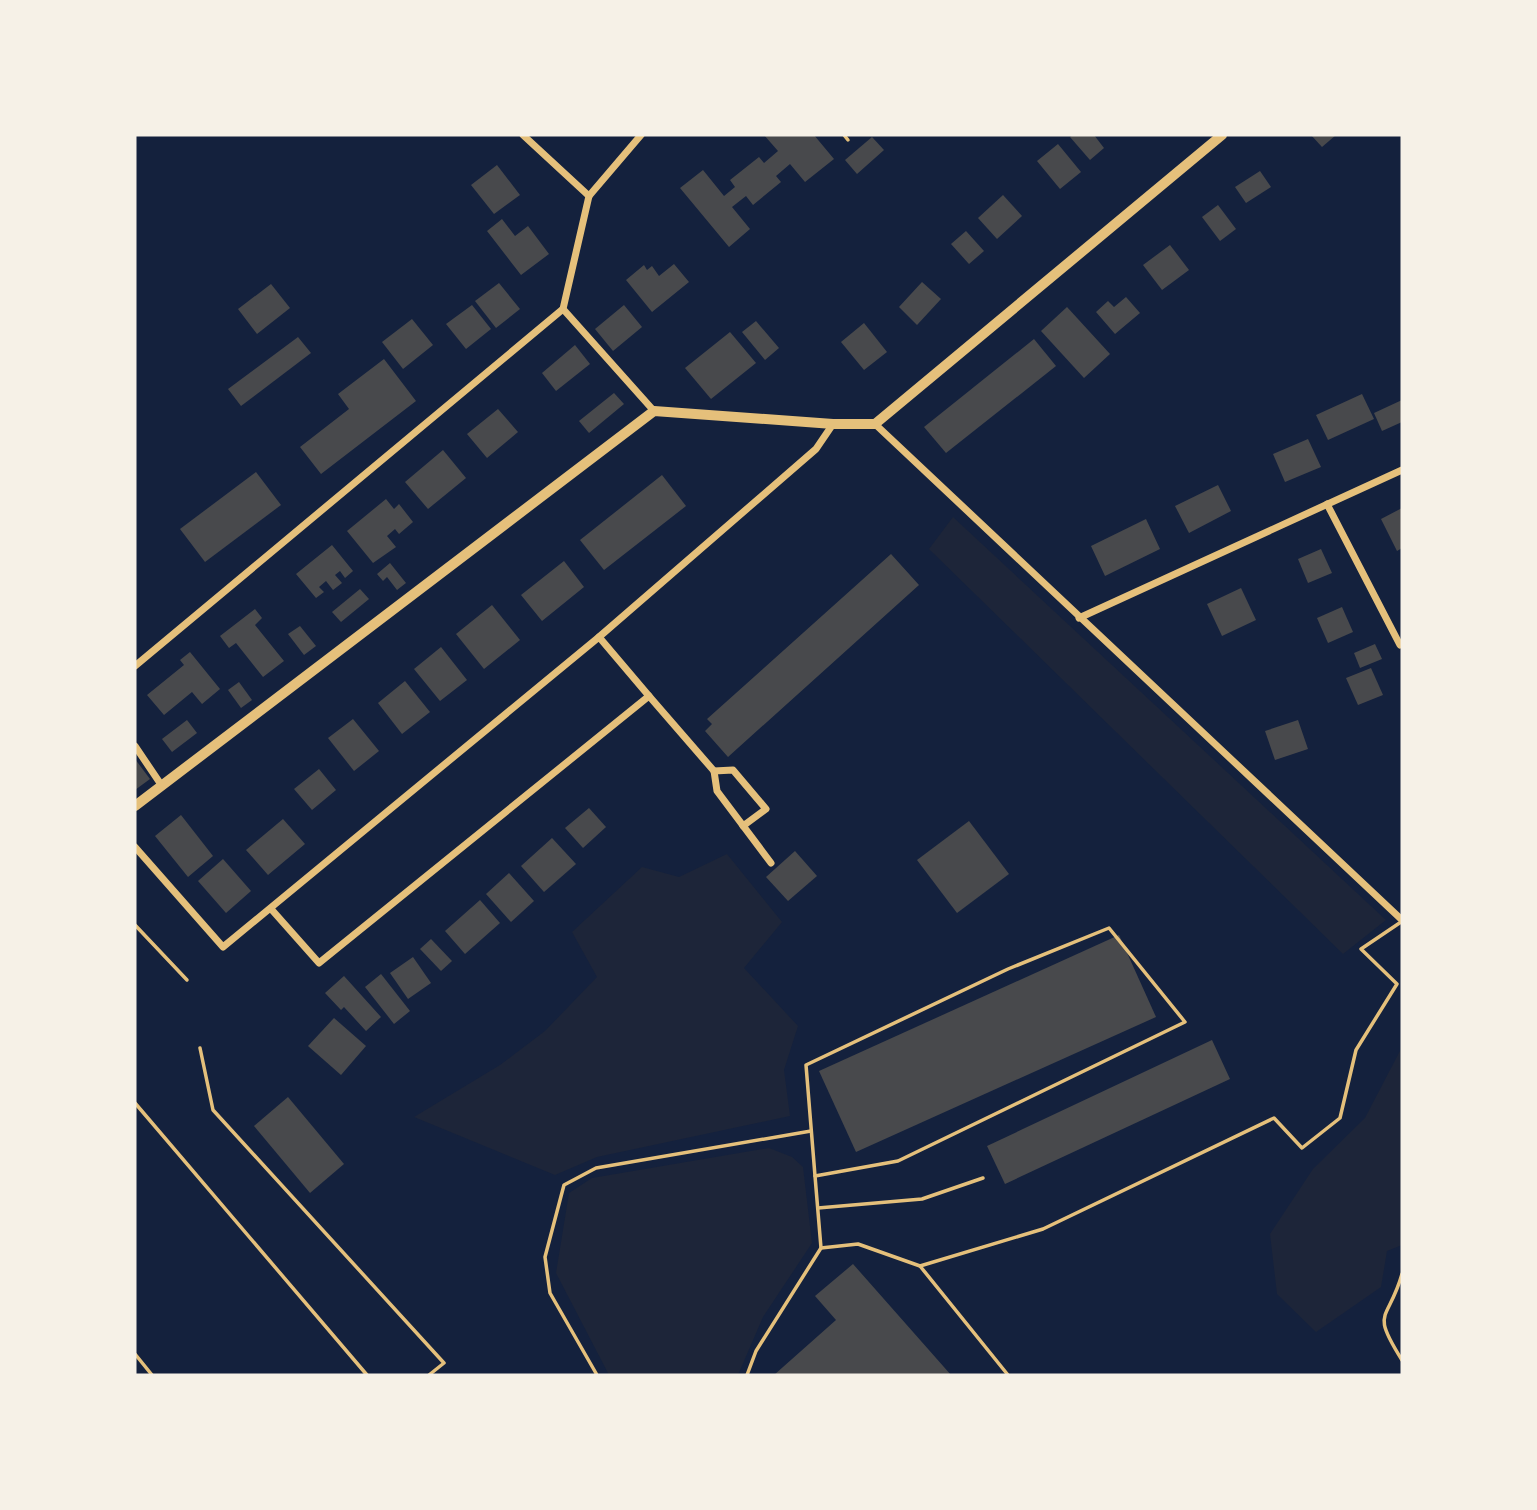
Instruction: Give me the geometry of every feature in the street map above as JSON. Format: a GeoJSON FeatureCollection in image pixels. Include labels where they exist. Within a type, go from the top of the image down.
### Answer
{"type":"FeatureCollection","features":[{"type":"Feature","properties":{"kind":"street"},"geometry":{"type":"LineString","coordinates":[[523,135],[589,196]]}},
{"type":"Feature","properties":{"kind":"street"},"geometry":{"type":"LineString","coordinates":[[135,666],[563,309],[589,196],[641,135]]}},
{"type":"Feature","properties":{"kind":"street"},"geometry":{"type":"LineString","coordinates":[[135,806],[654,411],[833,425],[875,424],[1222,135]]}},
{"type":"Feature","properties":{"kind":"street"},"geometry":{"type":"LineString","coordinates":[[563,309],[654,411]]}},
{"type":"Feature","properties":{"kind":"street"},"geometry":{"type":"LineString","coordinates":[[875,424],[1402,920]]}},
{"type":"Feature","properties":{"kind":"street"},"geometry":{"type":"LineString","coordinates":[[135,847],[223,947],[272,910],[599,637],[816,449],[833,425]]}},
{"type":"Feature","properties":{"kind":"street"},"geometry":{"type":"LineString","coordinates":[[1079,618],[1402,470]]}},
{"type":"Feature","properties":{"kind":"street"},"geometry":{"type":"LineString","coordinates":[[1327,505],[1400,645]]}},
{"type":"Feature","properties":{"kind":"street"},"geometry":{"type":"LineString","coordinates":[[599,637],[713,771],[717,791],[771,863]]}},
{"type":"Feature","properties":{"kind":"street"},"geometry":{"type":"LineString","coordinates":[[272,910],[319,963],[649,696]]}},
{"type":"Feature","properties":{"kind":"street"},"geometry":{"type":"LineString","coordinates":[[135,746],[162,786]]}},
{"type":"Feature","properties":{"kind":"street"},"geometry":{"type":"LineString","coordinates":[[713,771],[733,770],[766,809],[743,826]]}},
{"type":"Feature","properties":{"kind":"lane"},"geometry":{"type":"LineString","coordinates":[[844,135],[848,140]]}},
{"type":"Feature","properties":{"kind":"lane"},"geometry":{"type":"LineString","coordinates":[[1402,920],[1361,949],[1402,988]]}},
{"type":"Feature","properties":{"kind":"lane"},"geometry":{"type":"LineString","coordinates":[[135,925],[187,980]]}},
{"type":"Feature","properties":{"kind":"lane"},"geometry":{"type":"LineString","coordinates":[[747,1375],[755,1351],[821,1248],[811,1132],[806,1065],[1008,969],[1109,928],[1185,1022],[898,1161],[815,1176]]}},
{"type":"Feature","properties":{"kind":"lane"},"geometry":{"type":"LineString","coordinates":[[920,1266],[1043,1229],[1274,1118],[1302,1148],[1340,1118],[1356,1050],[1397,984]]}},
{"type":"Feature","properties":{"kind":"lane"},"geometry":{"type":"LineString","coordinates":[[200,1048],[213,1110],[444,1363],[429,1375]]}},
{"type":"Feature","properties":{"kind":"lane"},"geometry":{"type":"LineString","coordinates":[[135,1103],[368,1375]]}},
{"type":"Feature","properties":{"kind":"lane"},"geometry":{"type":"LineString","coordinates":[[597,1375],[550,1293],[545,1257],[564,1185],[596,1168],[811,1132]]}},
{"type":"Feature","properties":{"kind":"lane"},"geometry":{"type":"LineString","coordinates":[[818,1208],[922,1199],[983,1178]]}},
{"type":"Feature","properties":{"kind":"lane"},"geometry":{"type":"LineString","coordinates":[[821,1248],[858,1244],[920,1266],[1008,1375]]}},
{"type":"Feature","properties":{"kind":"lane"},"geometry":{"type":"LineString","coordinates":[[1402,1274],[1383,1318],[1384,1331],[1402,1360]]}},
{"type":"Feature","properties":{"kind":"lane"},"geometry":{"type":"LineString","coordinates":[[135,1354],[152,1375]]}},
{"type":"Feature","properties":{"kind":"shaded area"},"geometry":{"type":"Polygon","coordinates":[[[953,517],[1386,920],[1343,954],[929,549],[953,517]]]}},
{"type":"Feature","properties":{"kind":"shaded area"},"geometry":{"type":"Polygon","coordinates":[[[727,854],[782,922],[744,968],[798,1026],[784,1070],[790,1116],[597,1157],[555,1175],[414,1117],[500,1065],[545,1031],[597,977],[572,932],[642,867],[679,877],[727,854]]]}},
{"type":"Feature","properties":{"kind":"shaded area"},"geometry":{"type":"Polygon","coordinates":[[[1402,1047],[1402,1245],[1387,1251],[1381,1287],[1316,1332],[1277,1294],[1270,1234],[1313,1169],[1365,1118],[1402,1047]]]}},
{"type":"Feature","properties":{"kind":"shaded area"},"geometry":{"type":"Polygon","coordinates":[[[769,1148],[792,1157],[803,1167],[812,1243],[763,1317],[738,1375],[609,1375],[556,1273],[569,1193],[592,1178],[769,1148]]]}},
{"type":"Feature","properties":{"kind":"building"},"geometry":{"type":"Polygon","coordinates":[[[764,135],[814,135],[834,159],[805,182],[790,164],[776,176],[781,182],[753,205],[746,196],[732,207],[750,229],[729,247],[680,188],[703,170],[724,196],[735,187],[730,180],[759,157],[764,163],[778,151],[764,135]]]}},
{"type":"Feature","properties":{"kind":"building"},"geometry":{"type":"Polygon","coordinates":[[[1094,135],[1104,148],[1090,160],[1070,137],[1094,135]]]}},
{"type":"Feature","properties":{"kind":"building"},"geometry":{"type":"Polygon","coordinates":[[[1311,135],[1336,135],[1322,147],[1311,135]]]}},
{"type":"Feature","properties":{"kind":"building"},"geometry":{"type":"Polygon","coordinates":[[[872,137],[884,150],[857,174],[845,160],[872,137]]]}},
{"type":"Feature","properties":{"kind":"building"},"geometry":{"type":"Polygon","coordinates":[[[1058,144],[1081,172],[1060,189],[1037,161],[1058,144]]]}},
{"type":"Feature","properties":{"kind":"building"},"geometry":{"type":"Polygon","coordinates":[[[497,165],[520,195],[494,214],[471,185],[497,165]]]}},
{"type":"Feature","properties":{"kind":"building"},"geometry":{"type":"Polygon","coordinates":[[[1260,171],[1271,187],[1246,203],[1235,187],[1260,171]]]}},
{"type":"Feature","properties":{"kind":"building"},"geometry":{"type":"Polygon","coordinates":[[[1003,195],[1022,216],[997,239],[978,218],[1003,195]]]}},
{"type":"Feature","properties":{"kind":"building"},"geometry":{"type":"Polygon","coordinates":[[[1218,205],[1236,229],[1220,241],[1202,217],[1218,205]]]}},
{"type":"Feature","properties":{"kind":"building"},"geometry":{"type":"Polygon","coordinates":[[[502,219],[515,236],[528,226],[549,254],[521,275],[487,231],[502,219]]]}},
{"type":"Feature","properties":{"kind":"building"},"geometry":{"type":"Polygon","coordinates":[[[966,231],[984,251],[969,264],[951,244],[966,231]]]}},
{"type":"Feature","properties":{"kind":"building"},"geometry":{"type":"Polygon","coordinates":[[[1170,245],[1189,270],[1162,290],[1143,265],[1170,245]]]}},
{"type":"Feature","properties":{"kind":"building"},"geometry":{"type":"Polygon","coordinates":[[[674,264],[689,282],[652,312],[626,280],[644,265],[647,270],[652,266],[659,276],[674,264]]]}},
{"type":"Feature","properties":{"kind":"building"},"geometry":{"type":"Polygon","coordinates":[[[922,282],[941,299],[917,325],[899,307],[922,282]]]}},
{"type":"Feature","properties":{"kind":"building"},"geometry":{"type":"Polygon","coordinates":[[[499,283],[520,309],[496,328],[475,301],[499,283]]]}},
{"type":"Feature","properties":{"kind":"building"},"geometry":{"type":"Polygon","coordinates":[[[271,284],[290,308],[257,334],[238,309],[271,284]]]}},
{"type":"Feature","properties":{"kind":"building"},"geometry":{"type":"Polygon","coordinates":[[[1126,297],[1140,313],[1115,334],[1096,312],[1108,301],[1114,307],[1126,297]]]}},
{"type":"Feature","properties":{"kind":"building"},"geometry":{"type":"Polygon","coordinates":[[[472,305],[491,329],[466,349],[446,324],[472,305]]]}},
{"type":"Feature","properties":{"kind":"building"},"geometry":{"type":"Polygon","coordinates":[[[624,305],[642,327],[613,351],[595,329],[624,305]]]}},
{"type":"Feature","properties":{"kind":"building"},"geometry":{"type":"Polygon","coordinates":[[[1067,307],[1110,354],[1084,378],[1041,331],[1067,307]]]}},
{"type":"Feature","properties":{"kind":"building"},"geometry":{"type":"Polygon","coordinates":[[[412,319],[433,345],[403,369],[382,342],[412,319]]]}},
{"type":"Feature","properties":{"kind":"building"},"geometry":{"type":"Polygon","coordinates":[[[756,321],[779,348],[765,360],[742,332],[756,321]]]}},
{"type":"Feature","properties":{"kind":"building"},"geometry":{"type":"Polygon","coordinates":[[[864,323],[887,352],[864,370],[841,342],[864,323]]]}},
{"type":"Feature","properties":{"kind":"building"},"geometry":{"type":"Polygon","coordinates":[[[730,332],[756,363],[711,399],[685,368],[730,332]]]}},
{"type":"Feature","properties":{"kind":"building"},"geometry":{"type":"Polygon","coordinates":[[[298,337],[311,353],[241,406],[228,389],[298,337]]]}},
{"type":"Feature","properties":{"kind":"building"},"geometry":{"type":"Polygon","coordinates":[[[1034,339],[1056,366],[946,453],[924,427],[1034,339]]]}},
{"type":"Feature","properties":{"kind":"building"},"geometry":{"type":"Polygon","coordinates":[[[575,345],[590,364],[556,391],[542,373],[575,345]]]}},
{"type":"Feature","properties":{"kind":"building"},"geometry":{"type":"Polygon","coordinates":[[[384,359],[416,401],[321,474],[300,447],[349,409],[338,394],[384,359]]]}},
{"type":"Feature","properties":{"kind":"building"},"geometry":{"type":"Polygon","coordinates":[[[614,393],[624,404],[589,433],[579,421],[614,393]]]}},
{"type":"Feature","properties":{"kind":"building"},"geometry":{"type":"Polygon","coordinates":[[[1362,394],[1374,419],[1328,440],[1316,415],[1362,394]]]}},
{"type":"Feature","properties":{"kind":"building"},"geometry":{"type":"Polygon","coordinates":[[[1402,400],[1402,422],[1382,431],[1374,413],[1402,400]]]}},
{"type":"Feature","properties":{"kind":"building"},"geometry":{"type":"Polygon","coordinates":[[[498,409],[518,432],[487,458],[467,434],[498,409]]]}},
{"type":"Feature","properties":{"kind":"building"},"geometry":{"type":"Polygon","coordinates":[[[1308,439],[1321,467],[1285,482],[1273,454],[1308,439]]]}},
{"type":"Feature","properties":{"kind":"building"},"geometry":{"type":"Polygon","coordinates":[[[443,450],[466,478],[428,509],[405,482],[443,450]]]}},
{"type":"Feature","properties":{"kind":"building"},"geometry":{"type":"Polygon","coordinates":[[[256,472],[281,505],[205,562],[180,529],[256,472]]]}},
{"type":"Feature","properties":{"kind":"building"},"geometry":{"type":"Polygon","coordinates":[[[662,475],[686,506],[604,570],[580,540],[662,475]]]}},
{"type":"Feature","properties":{"kind":"building"},"geometry":{"type":"Polygon","coordinates":[[[1218,485],[1231,511],[1189,533],[1175,506],[1218,485]]]}},
{"type":"Feature","properties":{"kind":"building"},"geometry":{"type":"Polygon","coordinates":[[[386,499],[394,509],[399,504],[413,522],[399,534],[395,529],[387,536],[396,547],[373,563],[347,531],[386,499]]]}},
{"type":"Feature","properties":{"kind":"building"},"geometry":{"type":"Polygon","coordinates":[[[1402,508],[1402,548],[1397,551],[1381,519],[1402,508]]]}},
{"type":"Feature","properties":{"kind":"building"},"geometry":{"type":"Polygon","coordinates":[[[1146,519],[1160,549],[1105,576],[1091,546],[1146,519]]]}},
{"type":"Feature","properties":{"kind":"building"},"geometry":{"type":"Polygon","coordinates":[[[332,545],[353,571],[345,578],[340,571],[335,575],[342,583],[333,590],[326,581],[319,587],[324,592],[316,598],[296,574],[332,545]]]}},
{"type":"Feature","properties":{"kind":"building"},"geometry":{"type":"Polygon","coordinates":[[[1321,549],[1332,573],[1308,583],[1298,559],[1321,549]]]}},
{"type":"Feature","properties":{"kind":"building"},"geometry":{"type":"Polygon","coordinates":[[[891,554],[919,585],[728,757],[705,731],[712,724],[707,719],[891,554]]]}},
{"type":"Feature","properties":{"kind":"building"},"geometry":{"type":"Polygon","coordinates":[[[564,561],[584,587],[542,621],[521,595],[564,561]]]}},
{"type":"Feature","properties":{"kind":"building"},"geometry":{"type":"Polygon","coordinates":[[[390,563],[406,583],[397,590],[387,577],[383,581],[377,574],[390,563]]]}},
{"type":"Feature","properties":{"kind":"building"},"geometry":{"type":"Polygon","coordinates":[[[1241,588],[1256,620],[1222,636],[1207,604],[1241,588]]]}},
{"type":"Feature","properties":{"kind":"building"},"geometry":{"type":"Polygon","coordinates":[[[360,589],[369,599],[341,622],[332,612],[360,589]]]}},
{"type":"Feature","properties":{"kind":"building"},"geometry":{"type":"Polygon","coordinates":[[[492,605],[520,640],[484,669],[456,634],[492,605]]]}},
{"type":"Feature","properties":{"kind":"building"},"geometry":{"type":"Polygon","coordinates":[[[1342,607],[1353,632],[1328,643],[1317,618],[1342,607]]]}},
{"type":"Feature","properties":{"kind":"building"},"geometry":{"type":"Polygon","coordinates":[[[255,609],[262,618],[255,625],[284,661],[263,677],[236,643],[229,648],[220,636],[255,609]]]}},
{"type":"Feature","properties":{"kind":"building"},"geometry":{"type":"Polygon","coordinates":[[[300,626],[316,646],[304,655],[288,634],[300,626]]]}},
{"type":"Feature","properties":{"kind":"building"},"geometry":{"type":"Polygon","coordinates":[[[1375,644],[1382,659],[1360,668],[1354,653],[1375,644]]]}},
{"type":"Feature","properties":{"kind":"building"},"geometry":{"type":"Polygon","coordinates":[[[441,647],[467,680],[440,701],[414,669],[441,647]]]}},
{"type":"Feature","properties":{"kind":"building"},"geometry":{"type":"Polygon","coordinates":[[[190,652],[220,689],[202,704],[192,692],[164,715],[147,695],[184,665],[180,660],[190,652]]]}},
{"type":"Feature","properties":{"kind":"building"},"geometry":{"type":"Polygon","coordinates":[[[1371,668],[1383,695],[1358,705],[1346,678],[1371,668]]]}},
{"type":"Feature","properties":{"kind":"building"},"geometry":{"type":"Polygon","coordinates":[[[405,681],[430,712],[402,734],[378,703],[405,681]]]}},
{"type":"Feature","properties":{"kind":"building"},"geometry":{"type":"Polygon","coordinates":[[[239,682],[252,700],[241,708],[228,690],[239,682]]]}},
{"type":"Feature","properties":{"kind":"building"},"geometry":{"type":"Polygon","coordinates":[[[353,719],[379,751],[354,771],[328,738],[353,719]]]}},
{"type":"Feature","properties":{"kind":"building"},"geometry":{"type":"Polygon","coordinates":[[[187,720],[197,733],[172,752],[162,739],[187,720]]]}},
{"type":"Feature","properties":{"kind":"building"},"geometry":{"type":"Polygon","coordinates":[[[1298,720],[1308,749],[1275,760],[1265,731],[1298,720]]]}},
{"type":"Feature","properties":{"kind":"building"},"geometry":{"type":"Polygon","coordinates":[[[135,759],[150,779],[135,790],[135,759]]]}},
{"type":"Feature","properties":{"kind":"building"},"geometry":{"type":"Polygon","coordinates":[[[319,769],[336,790],[312,810],[294,789],[319,769]]]}},
{"type":"Feature","properties":{"kind":"building"},"geometry":{"type":"Polygon","coordinates":[[[589,808],[606,827],[583,848],[565,828],[589,808]]]}},
{"type":"Feature","properties":{"kind":"building"},"geometry":{"type":"Polygon","coordinates":[[[181,815],[213,856],[188,877],[155,836],[181,815]]]}},
{"type":"Feature","properties":{"kind":"building"},"geometry":{"type":"Polygon","coordinates":[[[283,819],[305,844],[268,875],[246,850],[283,819]]]}},
{"type":"Feature","properties":{"kind":"building"},"geometry":{"type":"Polygon","coordinates":[[[969,821],[1009,874],[957,913],[917,860],[969,821]]]}},
{"type":"Feature","properties":{"kind":"building"},"geometry":{"type":"Polygon","coordinates":[[[552,838],[576,864],[544,892],[521,866],[552,838]]]}},
{"type":"Feature","properties":{"kind":"building"},"geometry":{"type":"Polygon","coordinates":[[[795,851],[817,876],[788,901],[766,877],[795,851]]]}},
{"type":"Feature","properties":{"kind":"building"},"geometry":{"type":"Polygon","coordinates":[[[223,859],[251,891],[226,913],[198,881],[223,859]]]}},
{"type":"Feature","properties":{"kind":"building"},"geometry":{"type":"Polygon","coordinates":[[[509,873],[534,901],[511,922],[486,894],[509,873]]]}},
{"type":"Feature","properties":{"kind":"building"},"geometry":{"type":"Polygon","coordinates":[[[480,900],[500,923],[465,954],[445,931],[480,900]]]}},
{"type":"Feature","properties":{"kind":"building"},"geometry":{"type":"Polygon","coordinates":[[[1119,935],[1156,1017],[856,1152],[819,1071],[1119,935]]]}},
{"type":"Feature","properties":{"kind":"building"},"geometry":{"type":"Polygon","coordinates":[[[431,939],[452,961],[441,971],[420,949],[431,939]]]}},
{"type":"Feature","properties":{"kind":"building"},"geometry":{"type":"Polygon","coordinates":[[[413,957],[431,983],[408,999],[390,973],[413,957]]]}},
{"type":"Feature","properties":{"kind":"building"},"geometry":{"type":"Polygon","coordinates":[[[381,974],[410,1011],[394,1024],[365,987],[381,974]]]}},
{"type":"Feature","properties":{"kind":"building"},"geometry":{"type":"Polygon","coordinates":[[[344,976],[381,1017],[366,1031],[344,1007],[341,1010],[325,993],[344,976]]]}},
{"type":"Feature","properties":{"kind":"building"},"geometry":{"type":"Polygon","coordinates":[[[334,1018],[366,1046],[341,1075],[308,1046],[334,1018]]]}},
{"type":"Feature","properties":{"kind":"building"},"geometry":{"type":"Polygon","coordinates":[[[1212,1040],[1230,1079],[1005,1184],[987,1146],[1212,1040]]]}},
{"type":"Feature","properties":{"kind":"building"},"geometry":{"type":"Polygon","coordinates":[[[288,1097],[344,1164],[310,1193],[254,1126],[288,1097]]]}},
{"type":"Feature","properties":{"kind":"building"},"geometry":{"type":"Polygon","coordinates":[[[853,1264],[951,1375],[774,1375],[836,1320],[815,1296],[853,1264]]]}}]}
